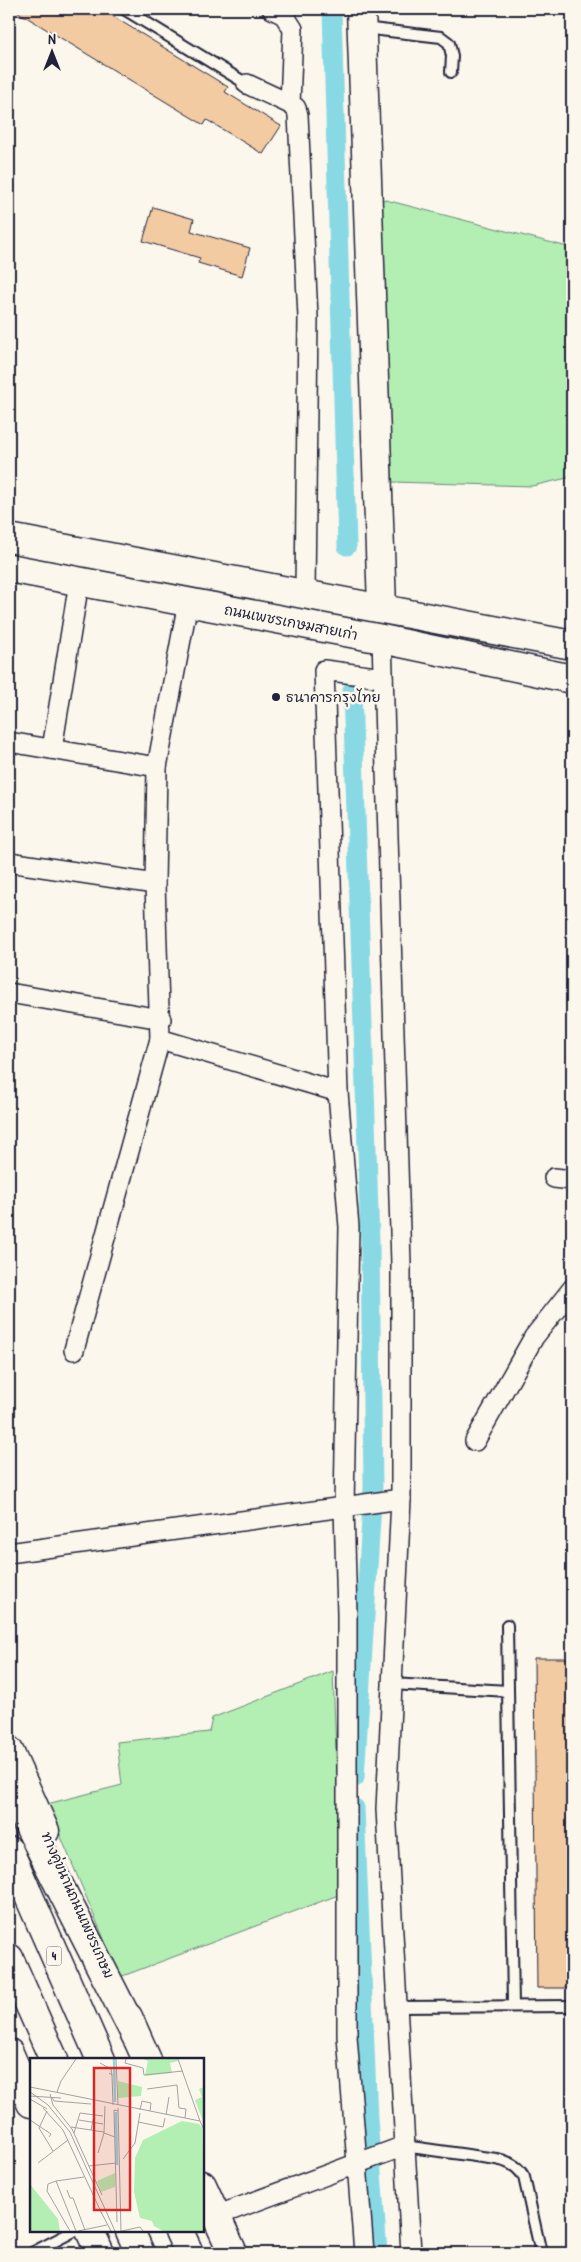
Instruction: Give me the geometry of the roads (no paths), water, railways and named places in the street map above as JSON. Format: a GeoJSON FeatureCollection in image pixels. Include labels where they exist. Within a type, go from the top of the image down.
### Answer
{"type":"FeatureCollection","features":[{"type":"Feature","properties":{"kind":"main road"},"geometry":{"type":"LineString","coordinates":[[362,18],[382,607]]}},
{"type":"Feature","properties":{"kind":"main road"},"geometry":{"type":"LineString","coordinates":[[9,538],[382,607],[572,645]]}},
{"type":"Feature","properties":{"kind":"main road","name":"ถนนเพชรเกษมสายเก่า"},"geometry":{"type":"LineString","coordinates":[[9,568],[382,639],[572,679]]}},
{"type":"Feature","properties":{"kind":"main road","name":"ทางคู่ขนานถนนเพชรเกษม"},"geometry":{"type":"LineString","coordinates":[[9,1750],[142,2049]]}},
{"type":"Feature","properties":{"kind":"main road"},"geometry":{"type":"LineString","coordinates":[[9,1787],[142,2049]]}},
{"type":"Feature","properties":{"kind":"main road","name":"4"},"geometry":{"type":"LineString","coordinates":[[9,1851],[100,2058]]}},
{"type":"Feature","properties":{"kind":"main road"},"geometry":{"type":"LineString","coordinates":[[9,1958],[53,2058]]}},
{"type":"Feature","properties":{"kind":"main road"},"geometry":{"type":"LineString","coordinates":[[9,2053],[30,2101]]}},
{"type":"Feature","properties":{"kind":"main road"},"geometry":{"type":"LineString","coordinates":[[204,2189],[233,2253]]}},
{"type":"Feature","properties":{"kind":"main road"},"geometry":{"type":"LineString","coordinates":[[90,2232],[100,2253]]}},
{"type":"Feature","properties":{"kind":"main road"},"geometry":{"type":"LineString","coordinates":[[130,2232],[140,2253]]}},
{"type":"Feature","properties":{"kind":"main road"},"geometry":{"type":"LineString","coordinates":[[179,2232],[189,2253]]}},
{"type":"Feature","properties":{"kind":"street"},"geometry":{"type":"LineString","coordinates":[[272,9],[284,15],[293,29],[290,104]]}},
{"type":"Feature","properties":{"kind":"street"},"geometry":{"type":"LineString","coordinates":[[247,84],[290,104],[296,108],[298,115],[308,317],[306,593]]}},
{"type":"Feature","properties":{"kind":"street"},"geometry":{"type":"LineString","coordinates":[[52,749],[79,582]]}},
{"type":"Feature","properties":{"kind":"street"},"geometry":{"type":"LineString","coordinates":[[74,1350],[160,1039],[161,1019],[156,884],[157,767],[188,602]]}},
{"type":"Feature","properties":{"kind":"street"},"geometry":{"type":"LineString","coordinates":[[382,639],[400,1264],[392,1684],[386,1809],[411,2253]]}},
{"type":"Feature","properties":{"kind":"street"},"geometry":{"type":"LineString","coordinates":[[364,2253],[348,2036],[347,1623],[350,1506],[349,1227],[338,1092],[324,670],[383,678]]}},
{"type":"Feature","properties":{"kind":"street"},"geometry":{"type":"LineString","coordinates":[[9,742],[157,767]]}},
{"type":"Feature","properties":{"kind":"street"},"geometry":{"type":"LineString","coordinates":[[9,862],[156,884]]}},
{"type":"Feature","properties":{"kind":"street"},"geometry":{"type":"LineString","coordinates":[[9,993],[161,1019]]}},
{"type":"Feature","properties":{"kind":"street"},"geometry":{"type":"LineString","coordinates":[[160,1039],[338,1092]]}},
{"type":"Feature","properties":{"kind":"street"},"geometry":{"type":"LineString","coordinates":[[475,1441],[534,1337],[572,1289]]}},
{"type":"Feature","properties":{"kind":"street"},"geometry":{"type":"LineString","coordinates":[[9,1553],[395,1500]]}},
{"type":"Feature","properties":{"kind":"street"},"geometry":{"type":"LineString","coordinates":[[216,2216],[404,2146]]}},
{"type":"Feature","properties":{"kind":"lane"},"geometry":{"type":"LineString","coordinates":[[124,9],[247,84]]}},
{"type":"Feature","properties":{"kind":"lane"},"geometry":{"type":"LineString","coordinates":[[362,18],[441,37],[449,43],[452,56],[451,72]]}},
{"type":"Feature","properties":{"kind":"lane"},"geometry":{"type":"LineString","coordinates":[[507,1625],[513,2006]]}},
{"type":"Feature","properties":{"kind":"lane"},"geometry":{"type":"LineString","coordinates":[[392,1684],[508,1691]]}},
{"type":"Feature","properties":{"kind":"lane"},"geometry":{"type":"LineString","coordinates":[[397,2007],[572,2006]]}},
{"type":"Feature","properties":{"kind":"lane"},"geometry":{"type":"LineString","coordinates":[[404,2146],[504,2160],[520,2170],[524,2177],[541,2253]]}},
{"type":"Feature","properties":{"kind":"lane"},"geometry":{"type":"LineString","coordinates":[[32,2253],[72,2232]]}},
{"type":"Feature","properties":{"kind":"waterway"},"geometry":{"type":"LineString","coordinates":[[332,9],[347,546]]}},
{"type":"Feature","properties":{"kind":"waterway"},"geometry":{"type":"LineString","coordinates":[[352,690],[370,1241],[373,1487],[355,1778]]}},
{"type":"Feature","properties":{"kind":"waterway"},"geometry":{"type":"LineString","coordinates":[[355,1808],[368,2118],[378,2253]]}},
{"type":"Feature","properties":{"kind":"place","name":"ธนาคารกรุงไทย"},"geometry":{"type":"Point","coordinates":[276,697]}}]}
